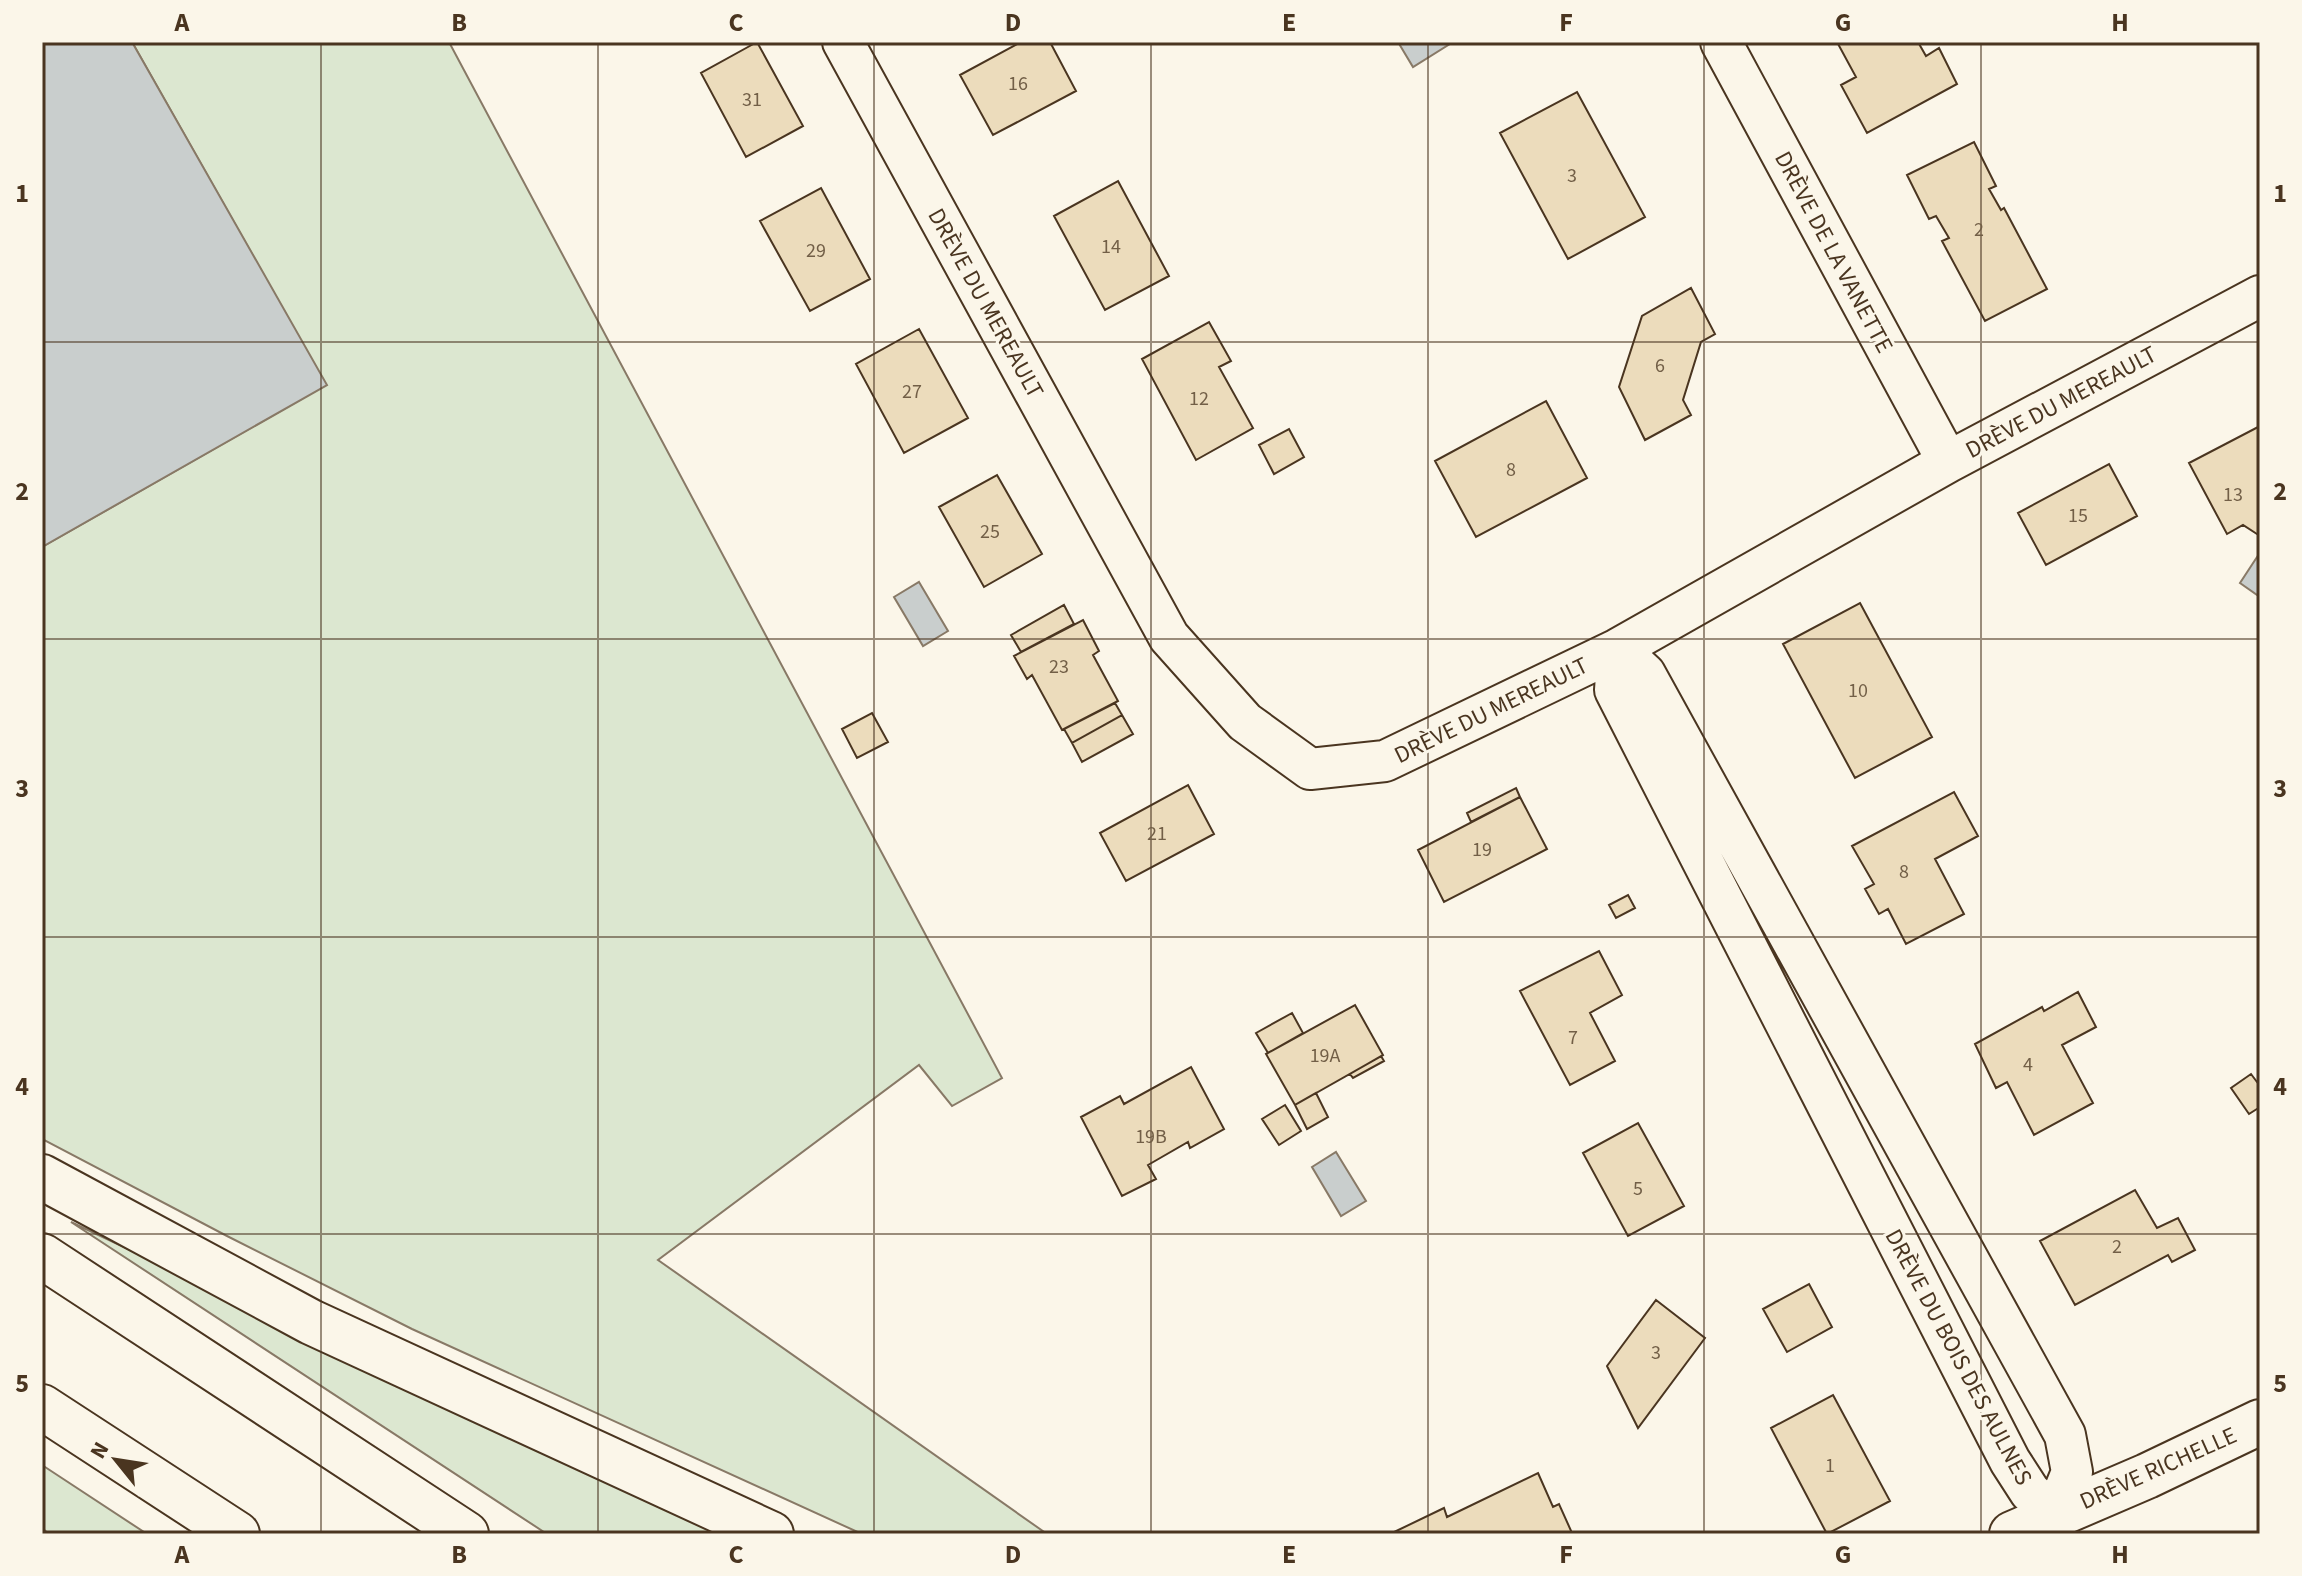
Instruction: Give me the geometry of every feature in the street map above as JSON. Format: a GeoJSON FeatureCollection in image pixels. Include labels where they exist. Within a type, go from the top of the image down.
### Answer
{"type":"FeatureCollection","features":[{"type":"Feature","properties":{"kind":"main road"},"geometry":{"type":"LineString","coordinates":[[42,1177],[311,1322],[771,1534]]}},
{"type":"Feature","properties":{"kind":"main road"},"geometry":{"type":"LineString","coordinates":[[42,1256],[466,1534]]}},
{"type":"Feature","properties":{"kind":"main road"},"geometry":{"type":"LineString","coordinates":[[42,1407],[237,1534]]}},
{"type":"Feature","properties":{"kind":"main road","name":"DRÈVE RICHELLE"},"geometry":{"type":"LineString","coordinates":[[2012,1534],[2147,1476],[2260,1422]]}},
{"type":"Feature","properties":{"kind":"street","name":"DRÈVE DU MEREAULT"},"geometry":{"type":"LineString","coordinates":[[843,42],[1169,637],[1245,722],[1310,769],[1385,761],[1618,649],[1948,462],[2260,296]]}},
{"type":"Feature","properties":{"kind":"street","name":"DRÈVE DE LA VANETTE"},"geometry":{"type":"LineString","coordinates":[[1721,42],[1948,462]]}},
{"type":"Feature","properties":{"kind":"street","name":"DRÈVE DU BOIS DES AULNES"},"geometry":{"type":"LineString","coordinates":[[1618,649],[1645,674],[2065,1435],[2072,1472],[2055,1514],[2030,1492],[2010,1461],[1615,690],[1618,649]]}},
{"type":"Feature","properties":{"kind":"green space"},"geometry":{"type":"Polygon","coordinates":[[[132,42],[449,42],[1002,1078],[952,1106],[919,1065],[658,1260],[1047,1534],[862,1534],[412,1329],[42,1139],[42,547],[326,385],[132,42]]]}},
{"type":"Feature","properties":{"kind":"green space"},"geometry":{"type":"Polygon","coordinates":[[[71,1222],[729,1534],[547,1534],[71,1222]]]}},
{"type":"Feature","properties":{"kind":"green space"},"geometry":{"type":"Polygon","coordinates":[[[42,1465],[147,1534],[49,1534],[42,1528],[42,1465]]]}},
{"type":"Feature","properties":{"kind":"shaded area"},"geometry":{"type":"Polygon","coordinates":[[[42,42],[132,42],[327,385],[42,547],[42,42]]]}},
{"type":"Feature","properties":{"kind":"shaded area"},"geometry":{"type":"Polygon","coordinates":[[[1398,42],[1453,42],[1413,67],[1398,42]]]}},
{"type":"Feature","properties":{"kind":"shaded area"},"geometry":{"type":"Polygon","coordinates":[[[2260,555],[2260,597],[2240,583],[2260,555]]]}},
{"type":"Feature","properties":{"kind":"shaded area"},"geometry":{"type":"Polygon","coordinates":[[[919,582],[948,631],[923,646],[894,597],[919,582]]]}},
{"type":"Feature","properties":{"kind":"shaded area"},"geometry":{"type":"Polygon","coordinates":[[[1336,1152],[1366,1201],[1341,1216],[1312,1167],[1336,1152]]]}},
{"type":"Feature","properties":{"kind":"building"},"geometry":{"type":"Polygon","coordinates":[[[757,42],[803,126],[746,157],[701,73],[757,42]]]}},
{"type":"Feature","properties":{"kind":"building"},"geometry":{"type":"Polygon","coordinates":[[[1021,42],[1050,42],[1076,91],[993,135],[960,75],[1021,42]]]}},
{"type":"Feature","properties":{"kind":"building"},"geometry":{"type":"Polygon","coordinates":[[[1837,42],[1918,42],[1926,56],[1939,48],[1957,84],[1867,133],[1841,85],[1856,77],[1837,42]]]}},
{"type":"Feature","properties":{"kind":"building"},"geometry":{"type":"Polygon","coordinates":[[[1577,92],[1645,217],[1568,259],[1500,133],[1577,92]]]}},
{"type":"Feature","properties":{"kind":"building"},"geometry":{"type":"Polygon","coordinates":[[[1974,142],[1996,186],[1989,189],[2001,210],[2004,208],[2047,289],[1985,321],[1942,241],[1949,238],[1936,216],[1929,219],[1907,175],[1974,142]]]}},
{"type":"Feature","properties":{"kind":"building"},"geometry":{"type":"Polygon","coordinates":[[[1118,181],[1169,276],[1105,310],[1054,216],[1118,181]]]}},
{"type":"Feature","properties":{"kind":"building"},"geometry":{"type":"Polygon","coordinates":[[[821,188],[870,279],[810,311],[760,221],[821,188]]]}},
{"type":"Feature","properties":{"kind":"building"},"geometry":{"type":"Polygon","coordinates":[[[1691,288],[1715,334],[1701,342],[1683,400],[1691,415],[1645,440],[1619,387],[1642,316],[1691,288]]]}},
{"type":"Feature","properties":{"kind":"building"},"geometry":{"type":"Polygon","coordinates":[[[1209,322],[1231,361],[1219,367],[1253,428],[1196,460],[1142,359],[1209,322]]]}},
{"type":"Feature","properties":{"kind":"building"},"geometry":{"type":"Polygon","coordinates":[[[919,329],[968,418],[904,453],[856,364],[919,329]]]}},
{"type":"Feature","properties":{"kind":"building"},"geometry":{"type":"Polygon","coordinates":[[[1546,401],[1587,478],[1476,537],[1435,461],[1546,401]]]}},
{"type":"Feature","properties":{"kind":"building"},"geometry":{"type":"Polygon","coordinates":[[[2260,426],[2260,536],[2243,525],[2227,534],[2189,463],[2260,426]]]}},
{"type":"Feature","properties":{"kind":"building"},"geometry":{"type":"Polygon","coordinates":[[[1289,429],[1304,457],[1274,474],[1259,445],[1289,429]]]}},
{"type":"Feature","properties":{"kind":"building"},"geometry":{"type":"Polygon","coordinates":[[[2109,464],[2137,516],[2046,565],[2018,513],[2109,464]]]}},
{"type":"Feature","properties":{"kind":"building"},"geometry":{"type":"Polygon","coordinates":[[[997,475],[1042,554],[984,587],[939,507],[997,475]]]}},
{"type":"Feature","properties":{"kind":"building"},"geometry":{"type":"Polygon","coordinates":[[[1860,603],[1932,737],[1855,778],[1783,644],[1860,603]]]}},
{"type":"Feature","properties":{"kind":"building"},"geometry":{"type":"Polygon","coordinates":[[[1064,605],[1074,624],[1021,652],[1011,635],[1064,605]]]}},
{"type":"Feature","properties":{"kind":"building"},"geometry":{"type":"Polygon","coordinates":[[[1083,620],[1099,651],[1093,655],[1118,701],[1062,730],[1032,675],[1027,679],[1014,656],[1083,620]]]}},
{"type":"Feature","properties":{"kind":"building"},"geometry":{"type":"Polygon","coordinates":[[[1115,703],[1122,715],[1072,743],[1064,729],[1115,703]]]}},
{"type":"Feature","properties":{"kind":"building"},"geometry":{"type":"Polygon","coordinates":[[[872,713],[888,742],[857,758],[842,729],[872,713]]]}},
{"type":"Feature","properties":{"kind":"building"},"geometry":{"type":"Polygon","coordinates":[[[1122,715],[1133,734],[1082,762],[1072,743],[1122,715]]]}},
{"type":"Feature","properties":{"kind":"building"},"geometry":{"type":"Polygon","coordinates":[[[1188,785],[1214,834],[1126,881],[1100,833],[1188,785]]]}},
{"type":"Feature","properties":{"kind":"building"},"geometry":{"type":"Polygon","coordinates":[[[1516,788],[1520,797],[1471,822],[1467,813],[1516,788]]]}},
{"type":"Feature","properties":{"kind":"building"},"geometry":{"type":"Polygon","coordinates":[[[1954,792],[1978,836],[1935,859],[1964,914],[1906,944],[1888,909],[1879,914],[1865,889],[1874,884],[1852,846],[1954,792]]]}},
{"type":"Feature","properties":{"kind":"building"},"geometry":{"type":"Polygon","coordinates":[[[1520,797],[1547,849],[1444,902],[1418,850],[1520,797]]]}},
{"type":"Feature","properties":{"kind":"building"},"geometry":{"type":"Polygon","coordinates":[[[1628,895],[1635,908],[1616,918],[1609,905],[1628,895]]]}},
{"type":"Feature","properties":{"kind":"building"},"geometry":{"type":"Polygon","coordinates":[[[1599,951],[1622,995],[1590,1013],[1615,1061],[1570,1085],[1520,991],[1599,951]]]}},
{"type":"Feature","properties":{"kind":"building"},"geometry":{"type":"Polygon","coordinates":[[[2078,992],[2096,1027],[2062,1045],[2093,1103],[2034,1135],[2007,1082],[1996,1088],[1975,1044],[2042,1007],[2044,1011],[2078,992]]]}},
{"type":"Feature","properties":{"kind":"building"},"geometry":{"type":"Polygon","coordinates":[[[1355,1005],[1383,1055],[1295,1105],[1266,1054],[1355,1005]]]}},
{"type":"Feature","properties":{"kind":"building"},"geometry":{"type":"Polygon","coordinates":[[[1292,1013],[1303,1033],[1268,1053],[1256,1033],[1292,1013]]]}},
{"type":"Feature","properties":{"kind":"building"},"geometry":{"type":"Polygon","coordinates":[[[1381,1056],[1384,1061],[1353,1078],[1350,1074],[1381,1056]]]}},
{"type":"Feature","properties":{"kind":"building"},"geometry":{"type":"Polygon","coordinates":[[[1191,1067],[1224,1129],[1190,1148],[1188,1142],[1148,1165],[1156,1179],[1122,1196],[1081,1117],[1120,1096],[1124,1104],[1191,1067]]]}},
{"type":"Feature","properties":{"kind":"building"},"geometry":{"type":"Polygon","coordinates":[[[2251,1074],[2260,1086],[2260,1107],[2249,1114],[2231,1088],[2251,1074]]]}},
{"type":"Feature","properties":{"kind":"building"},"geometry":{"type":"Polygon","coordinates":[[[1316,1093],[1328,1117],[1307,1129],[1295,1105],[1316,1093]]]}},
{"type":"Feature","properties":{"kind":"building"},"geometry":{"type":"Polygon","coordinates":[[[1285,1105],[1301,1131],[1279,1145],[1262,1119],[1285,1105]]]}},
{"type":"Feature","properties":{"kind":"building"},"geometry":{"type":"Polygon","coordinates":[[[1638,1123],[1684,1206],[1628,1236],[1583,1153],[1638,1123]]]}},
{"type":"Feature","properties":{"kind":"building"},"geometry":{"type":"Polygon","coordinates":[[[2135,1190],[2157,1228],[2178,1218],[2195,1250],[2172,1262],[2168,1255],[2075,1305],[2040,1241],[2135,1190]]]}},
{"type":"Feature","properties":{"kind":"building"},"geometry":{"type":"Polygon","coordinates":[[[1809,1284],[1832,1327],[1787,1352],[1763,1309],[1809,1284]]]}},
{"type":"Feature","properties":{"kind":"building"},"geometry":{"type":"Polygon","coordinates":[[[1656,1300],[1705,1338],[1638,1428],[1607,1366],[1656,1300]]]}},
{"type":"Feature","properties":{"kind":"building"},"geometry":{"type":"Polygon","coordinates":[[[1833,1395],[1890,1501],[1827,1534],[1771,1428],[1833,1395]]]}},
{"type":"Feature","properties":{"kind":"building"},"geometry":{"type":"Polygon","coordinates":[[[1538,1473],[1553,1507],[1559,1504],[1572,1533],[1390,1534],[1444,1508],[1447,1517],[1538,1473]]]}}]}
